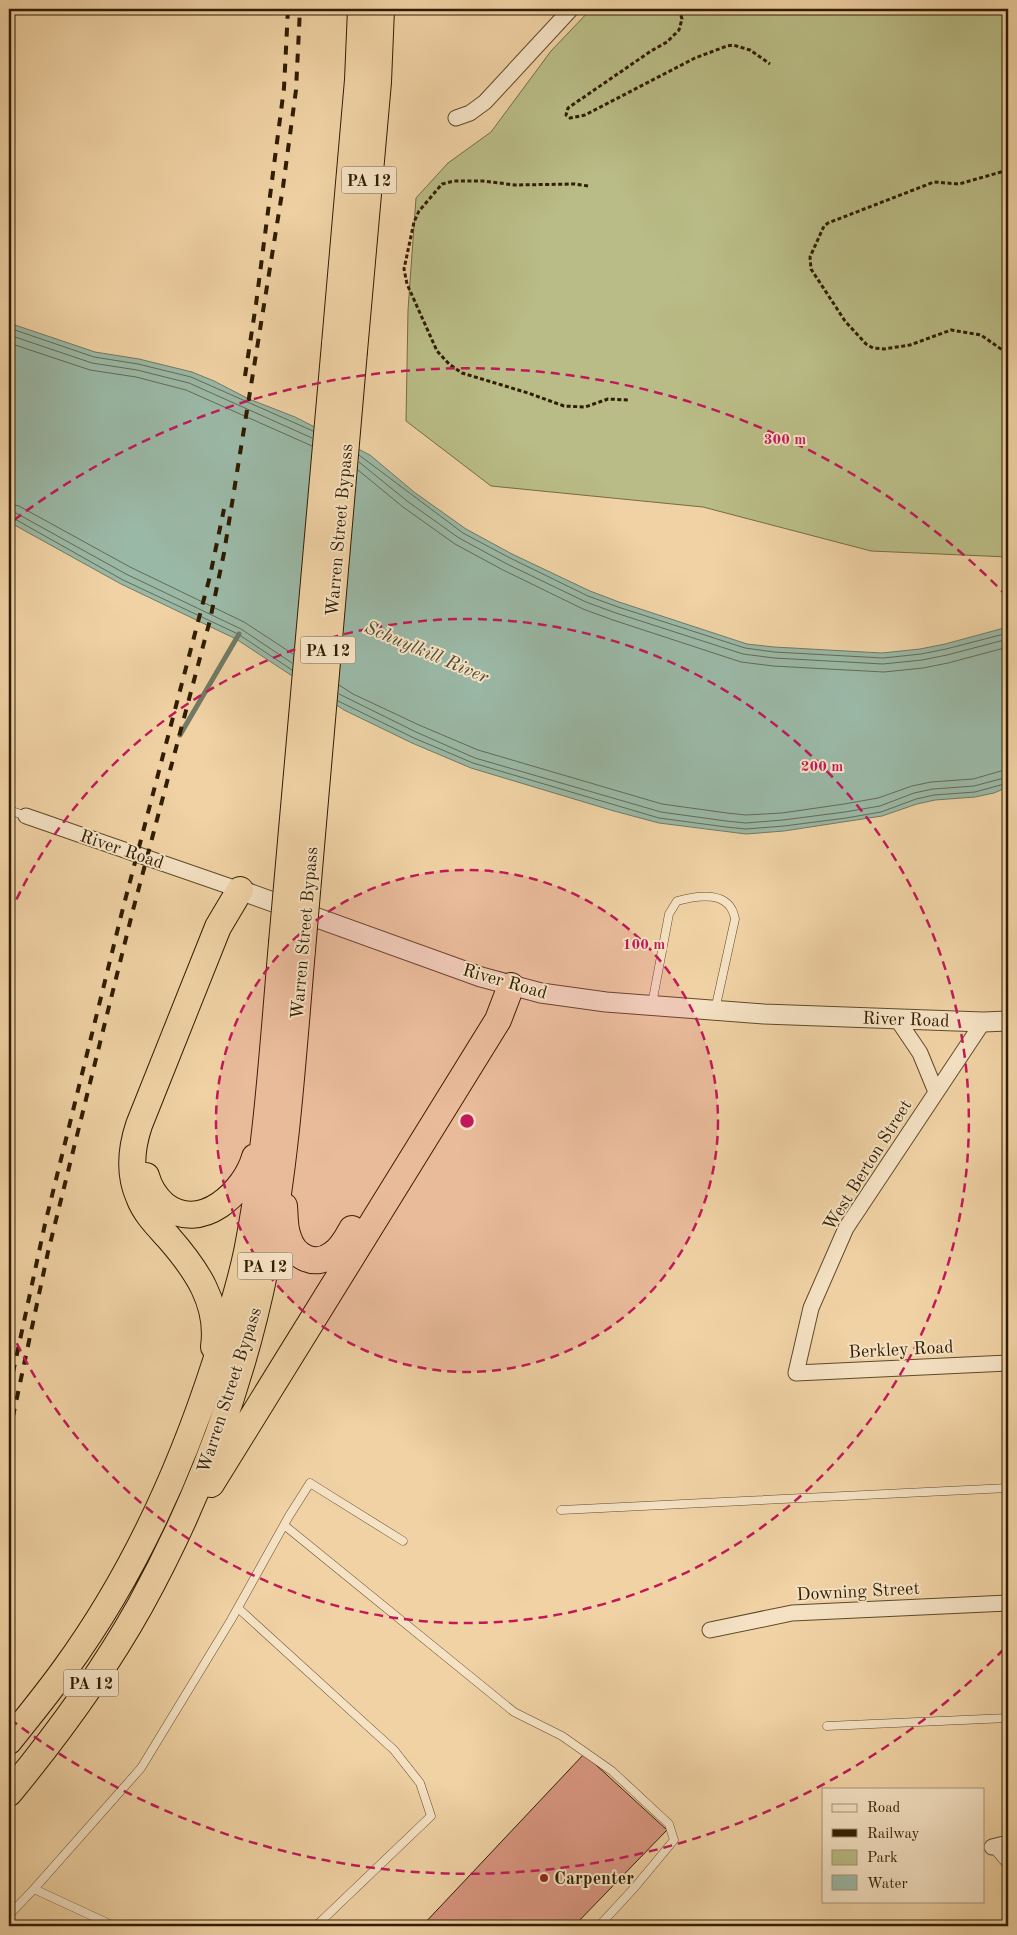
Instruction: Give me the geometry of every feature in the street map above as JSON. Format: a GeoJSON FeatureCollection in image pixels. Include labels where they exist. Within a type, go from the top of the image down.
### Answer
{"type":"FeatureCollection","features":[{"type":"Feature","properties":{"kind":"highway","name":"Warren Street Bypass"},"geometry":{"type":"LineString","coordinates":[[9,1740],[66,1669],[115,1592],[158,1512],[177,1470],[208,1388],[235,1299],[246,1253],[260,1172],[292,946],[344,347],[361,9]]}},
{"type":"Feature","properties":{"kind":"highway","name":"Warren Street Bypass"},"geometry":{"type":"LineString","coordinates":[[344,347],[377,91],[381,9]]}},
{"type":"Feature","properties":{"kind":"highway"},"geometry":{"type":"LineString","coordinates":[[240,890],[230,932],[147,1143],[145,1169],[149,1185],[154,1194],[169,1208],[188,1214],[210,1210],[221,1205],[248,1175],[254,1162],[266,1119]]}},
{"type":"Feature","properties":{"kind":"highway"},"geometry":{"type":"LineString","coordinates":[[208,1388],[215,1340],[215,1326],[209,1296],[195,1269],[144,1207],[134,1183],[132,1155],[138,1125],[218,927],[240,890]]}},
{"type":"Feature","properties":{"kind":"highway","name":"Warren Street Bypass"},"geometry":{"type":"LineString","coordinates":[[9,1793],[63,1724],[140,1606],[200,1479],[242,1358],[267,1257],[288,1121],[292,946]]}},
{"type":"Feature","properties":{"kind":"highway"},"geometry":{"type":"LineString","coordinates":[[282,1165],[285,1226],[292,1246],[305,1258],[312,1260],[327,1258],[334,1254],[344,1242],[486,1013],[511,986]]}},
{"type":"Feature","properties":{"kind":"highway"},"geometry":{"type":"LineString","coordinates":[[160,1565],[498,1020],[511,986]]}},
{"type":"Feature","properties":{"kind":"street"},"geometry":{"type":"LineString","coordinates":[[456,118],[470,113],[485,102],[571,9]]}},
{"type":"Feature","properties":{"kind":"street","name":"River Road"},"geometry":{"type":"LineString","coordinates":[[26,816],[511,986],[568,998],[784,1015],[983,1022],[1008,1021]]}},
{"type":"Feature","properties":{"kind":"street","name":"West Berton Street"},"geometry":{"type":"LineString","coordinates":[[897,1019],[920,1053],[936,1092]]}},
{"type":"Feature","properties":{"kind":"street","name":"West Berton Street"},"geometry":{"type":"LineString","coordinates":[[796,1373],[811,1308],[846,1228],[983,1022]]}},
{"type":"Feature","properties":{"kind":"street","name":"Berkley Road"},"geometry":{"type":"LineString","coordinates":[[796,1373],[1008,1363]]}},
{"type":"Feature","properties":{"kind":"street","name":"Downing Street"},"geometry":{"type":"LineString","coordinates":[[710,1630],[792,1613],[1008,1603]]}},
{"type":"Feature","properties":{"kind":"street"},"geometry":{"type":"LineString","coordinates":[[992,1847],[1008,1843]]}},
{"type":"Feature","properties":{"kind":"lane"},"geometry":{"type":"LineString","coordinates":[[9,810],[26,816]]}},
{"type":"Feature","properties":{"kind":"lane"},"geometry":{"type":"LineString","coordinates":[[651,1005],[669,914],[676,901],[702,896],[717,898],[726,903],[733,911],[735,919],[715,1010]]}},
{"type":"Feature","properties":{"kind":"lane"},"geometry":{"type":"LineString","coordinates":[[9,1915],[141,1768],[238,1608],[284,1525],[310,1483],[403,1541]]}},
{"type":"Feature","properties":{"kind":"lane"},"geometry":{"type":"LineString","coordinates":[[561,1510],[1008,1488]]}},
{"type":"Feature","properties":{"kind":"lane"},"geometry":{"type":"LineString","coordinates":[[284,1525],[514,1712],[562,1736],[612,1771],[669,1824],[674,1840],[599,1926]]}},
{"type":"Feature","properties":{"kind":"lane"},"geometry":{"type":"LineString","coordinates":[[238,1608],[394,1750],[420,1783],[431,1816],[316,1926]]}},
{"type":"Feature","properties":{"kind":"lane"},"geometry":{"type":"LineString","coordinates":[[827,1726],[1008,1718]]}},
{"type":"Feature","properties":{"kind":"lane"},"geometry":{"type":"LineString","coordinates":[[992,1847],[1008,1866]]}},
{"type":"Feature","properties":{"kind":"lane"},"geometry":{"type":"LineString","coordinates":[[34,1889],[114,1926]]}},
{"type":"Feature","properties":{"kind":"path"},"geometry":{"type":"LineString","coordinates":[[679,9],[682,19],[676,34],[667,42],[568,108],[566,115],[576,119],[585,116],[695,58],[727,46],[733,45],[750,50],[770,64]]}},
{"type":"Feature","properties":{"kind":"path"},"geometry":{"type":"LineString","coordinates":[[1008,170],[959,184],[934,182],[828,224],[824,226],[809,262],[811,269],[846,321],[866,344],[873,348],[884,349],[910,345],[951,330],[981,335],[1008,354]]}},
{"type":"Feature","properties":{"kind":"path"},"geometry":{"type":"LineString","coordinates":[[588,186],[483,181],[442,184],[419,211],[414,222],[404,269],[407,284],[437,351],[448,364],[462,372],[564,406],[585,407],[608,399],[628,400]]}},
{"type":"Feature","properties":{"kind":"green space"},"geometry":{"type":"Polygon","coordinates":[[[591,9],[1008,9],[1008,557],[871,551],[703,507],[491,486],[406,421],[408,310],[416,198],[448,163],[491,132],[551,51],[591,9]]]}},
{"type":"Feature","properties":{"kind":"water","name":"Schuylkill River"},"geometry":{"type":"Polygon","coordinates":[[[9,323],[95,352],[139,359],[192,372],[214,381],[249,399],[295,417],[370,455],[414,492],[466,529],[512,554],[590,591],[747,644],[882,653],[945,644],[1008,627],[1008,787],[994,793],[975,797],[935,800],[917,804],[882,816],[784,831],[746,834],[659,823],[614,811],[471,768],[412,743],[344,710],[236,639],[121,584],[9,522],[9,323]]]}},
{"type":"Feature","properties":{"kind":"building","name":"Carpenter"},"geometry":{"type":"Polygon","coordinates":[[[584,1754],[667,1830],[574,1926],[422,1926],[584,1754]]]}},
{"type":"Feature","properties":{"kind":"waterway"},"geometry":{"type":"LineString","coordinates":[[180,735],[239,634]]}},
{"type":"Feature","properties":{"kind":"railway"},"geometry":{"type":"LineString","coordinates":[[245,376],[284,88],[288,9]]}},
{"type":"Feature","properties":{"kind":"railway"},"geometry":{"type":"LineString","coordinates":[[9,1435],[48,1252],[133,910],[210,620],[224,553],[283,187],[296,90],[300,9]]}},
{"type":"Feature","properties":{"kind":"railway"},"geometry":{"type":"LineString","coordinates":[[9,1391],[45,1224],[122,912],[210,576],[224,509]]}},
{"type":"Feature","properties":{"kind":"place","name":"Carpenter"},"geometry":{"type":"Point","coordinates":[544,1878]}}]}
